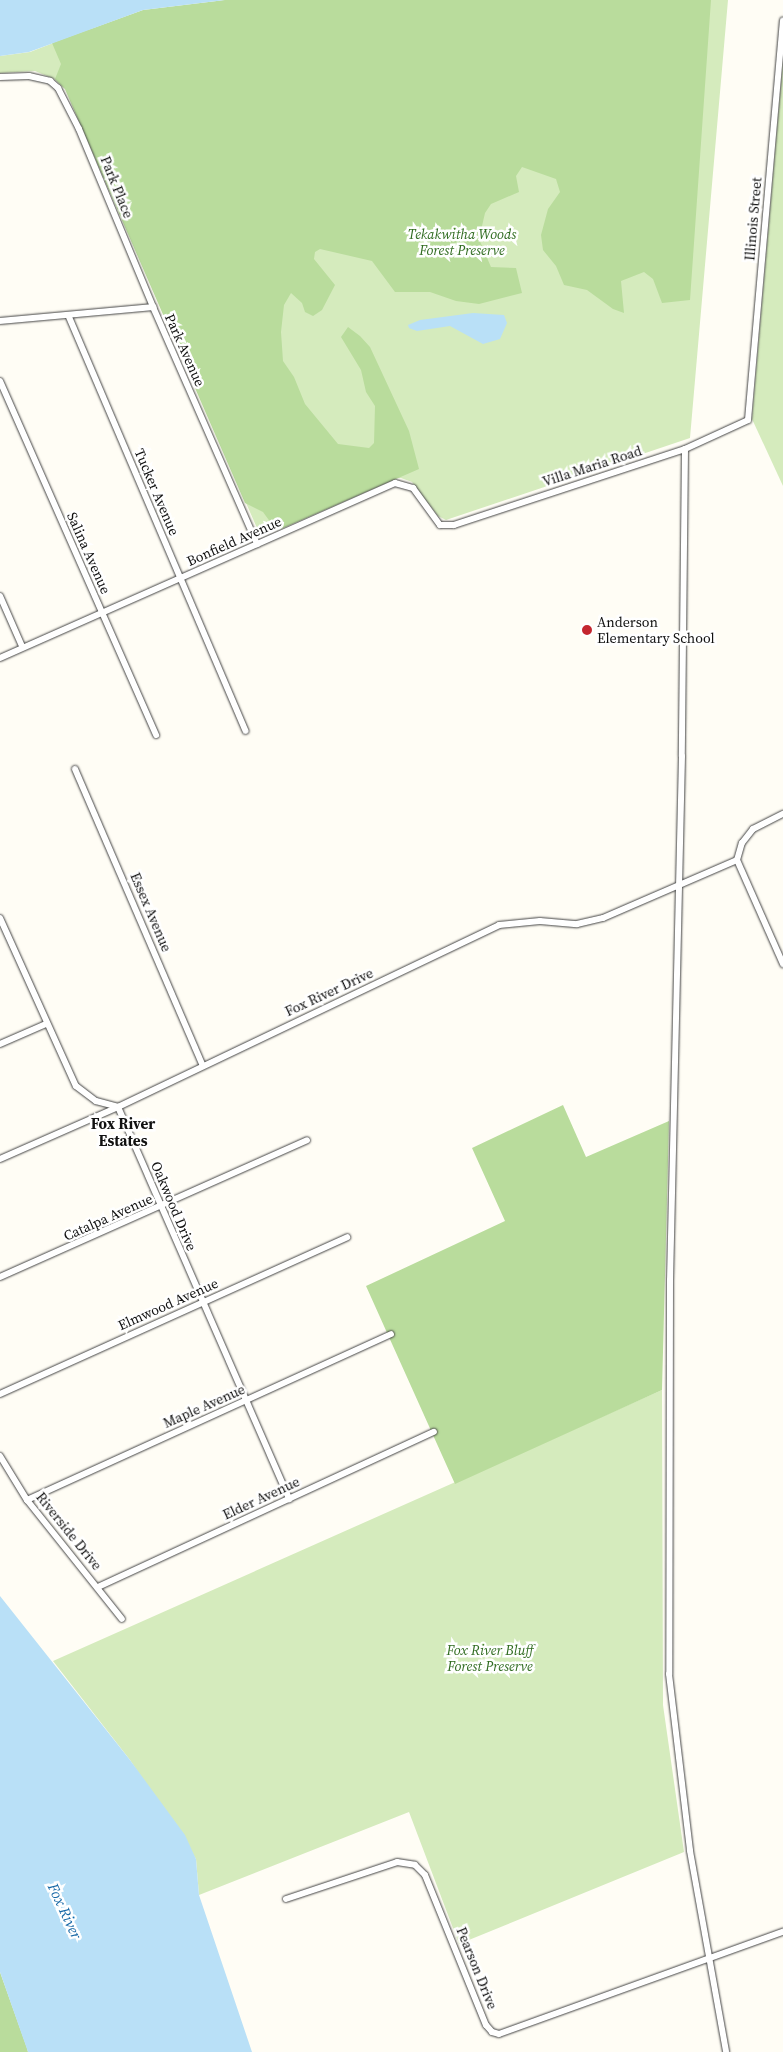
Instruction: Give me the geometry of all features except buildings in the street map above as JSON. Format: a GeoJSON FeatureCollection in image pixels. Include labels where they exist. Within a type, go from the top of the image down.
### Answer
{"type":"FeatureCollection","features":[{"type":"Feature","properties":{"kind":"street","name":"Illinois Street"},"geometry":{"type":"LineString","coordinates":[[748,420],[783,21]]}},
{"type":"Feature","properties":{"kind":"street","name":"Park Place"},"geometry":{"type":"LineString","coordinates":[[0,77],[29,76],[50,81],[58,88],[79,129],[153,307]]}},
{"type":"Feature","properties":{"kind":"street","name":"Park Avenue"},"geometry":{"type":"LineString","coordinates":[[0,321],[70,317],[153,307],[257,544]]}},
{"type":"Feature","properties":{"kind":"street","name":"Tucker Avenue"},"geometry":{"type":"LineString","coordinates":[[70,317],[246,731]]}},
{"type":"Feature","properties":{"kind":"street","name":"Salina Avenue"},"geometry":{"type":"LineString","coordinates":[[0,381],[156,736]]}},
{"type":"Feature","properties":{"kind":"street","name":"Villa Maria Road"},"geometry":{"type":"LineString","coordinates":[[440,525],[454,524],[685,449],[748,420]]}},
{"type":"Feature","properties":{"kind":"street"},"geometry":{"type":"LineString","coordinates":[[685,449],[667,1487],[669,1674],[690,1852],[726,2052]]}},
{"type":"Feature","properties":{"kind":"street","name":"Bonfield Avenue"},"geometry":{"type":"LineString","coordinates":[[22,646],[102,613],[395,483],[413,488],[440,525]]}},
{"type":"Feature","properties":{"kind":"street"},"geometry":{"type":"LineString","coordinates":[[0,596],[22,646],[0,658]]}},
{"type":"Feature","properties":{"kind":"street","name":"Essex Avenue"},"geometry":{"type":"LineString","coordinates":[[75,769],[204,1066]]}},
{"type":"Feature","properties":{"kind":"street"},"geometry":{"type":"LineString","coordinates":[[783,814],[753,829],[742,843],[737,860],[783,964]]}},
{"type":"Feature","properties":{"kind":"street","name":"Fox River Drive"},"geometry":{"type":"LineString","coordinates":[[0,1159],[204,1066],[499,925],[540,921],[577,924],[604,918],[737,860]]}},
{"type":"Feature","properties":{"kind":"street"},"geometry":{"type":"LineString","coordinates":[[0,918],[46,1024],[76,1086],[96,1101],[118,1106]]}},
{"type":"Feature","properties":{"kind":"street"},"geometry":{"type":"LineString","coordinates":[[0,1044],[46,1024]]}},
{"type":"Feature","properties":{"kind":"street","name":"Oakwood Drive"},"geometry":{"type":"LineString","coordinates":[[118,1106],[289,1499]]}},
{"type":"Feature","properties":{"kind":"street","name":"Catalpa Avenue"},"geometry":{"type":"LineString","coordinates":[[0,1277],[161,1207],[307,1140]]}},
{"type":"Feature","properties":{"kind":"street","name":"Elmwood Avenue"},"geometry":{"type":"LineString","coordinates":[[0,1394],[347,1237]]}},
{"type":"Feature","properties":{"kind":"street","name":"Maple Avenue"},"geometry":{"type":"LineString","coordinates":[[27,1500],[392,1334]]}},
{"type":"Feature","properties":{"kind":"street","name":"Elder Avenue"},"geometry":{"type":"LineString","coordinates":[[98,1587],[434,1432]]}},
{"type":"Feature","properties":{"kind":"street","name":"Riverside Drive"},"geometry":{"type":"LineString","coordinates":[[0,1456],[27,1500],[122,1619]]}},
{"type":"Feature","properties":{"kind":"street","name":"Pearson Drive"},"geometry":{"type":"LineString","coordinates":[[286,1899],[397,1862],[415,1865],[425,1876],[486,2025],[492,2032],[499,2034],[783,1932]]}},
{"type":"Feature","properties":{"kind":"green space","name":"Tekakwitha Woods Forest Preserve"},"geometry":{"type":"Polygon","coordinates":[[[225,0],[728,0],[690,438],[446,520],[438,516],[412,482],[401,478],[392,478],[274,531],[257,528],[65,89],[54,79],[35,71],[0,73],[0,56],[30,52],[87,30],[225,0]]]}},
{"type":"Feature","properties":{"kind":"green space","name":"Tekakwitha Woods Forest Preserve"},"geometry":{"type":"Polygon","coordinates":[[[225,0],[711,0],[690,300],[662,303],[653,279],[644,272],[621,281],[624,313],[613,309],[587,290],[564,285],[556,266],[543,250],[541,235],[548,209],[560,192],[556,179],[522,167],[516,176],[519,192],[491,204],[485,213],[479,239],[491,267],[516,268],[522,293],[479,304],[456,301],[430,292],[395,292],[372,261],[320,249],[315,252],[314,259],[335,285],[322,310],[313,316],[305,312],[302,303],[291,293],[284,305],[281,332],[283,361],[294,377],[305,404],[338,444],[369,448],[374,443],[375,406],[366,392],[361,370],[341,337],[348,327],[360,336],[370,347],[409,431],[419,469],[281,529],[271,523],[263,512],[245,503],[65,89],[55,79],[61,64],[52,43],[143,10],[225,0]]]}},
{"type":"Feature","properties":{"kind":"green space"},"geometry":{"type":"Polygon","coordinates":[[[783,60],[783,486],[752,419],[783,60]]]}},
{"type":"Feature","properties":{"kind":"green space"},"geometry":{"type":"Polygon","coordinates":[[[563,1105],[586,1157],[669,1121],[662,1390],[455,1484],[366,1286],[505,1221],[472,1148],[563,1105]]]}},
{"type":"Feature","properties":{"kind":"green space","name":"Fox River Bluff Forest Preserve"},"geometry":{"type":"Polygon","coordinates":[[[662,1390],[663,1705],[684,1852],[459,1944],[409,1812],[199,1895],[196,1859],[130,1760],[53,1661],[662,1390]]]}},
{"type":"Feature","properties":{"kind":"green space"},"geometry":{"type":"Polygon","coordinates":[[[0,1972],[27,2048],[28,2052],[0,2052],[0,1972]]]}},
{"type":"Feature","properties":{"kind":"water"},"geometry":{"type":"Polygon","coordinates":[[[0,0],[225,0],[143,10],[29,52],[0,56],[0,0]]]}},
{"type":"Feature","properties":{"kind":"water"},"geometry":{"type":"Polygon","coordinates":[[[473,313],[504,315],[507,323],[500,339],[483,344],[450,326],[417,331],[409,328],[408,325],[420,320],[473,313]]]}},
{"type":"Feature","properties":{"kind":"water","name":"Fox River"},"geometry":{"type":"Polygon","coordinates":[[[0,1596],[130,1760],[185,1835],[196,1859],[199,1895],[252,2052],[28,2052],[0,1972],[0,1596]]]}},
{"type":"Feature","properties":{"kind":"place","name":"Anderson Elementary School"},"geometry":{"type":"Point","coordinates":[587,630]}},
{"type":"Feature","properties":{"kind":"district","name":"Fox River Estates"},"geometry":{"type":"Point","coordinates":[123,1132]}}]}
